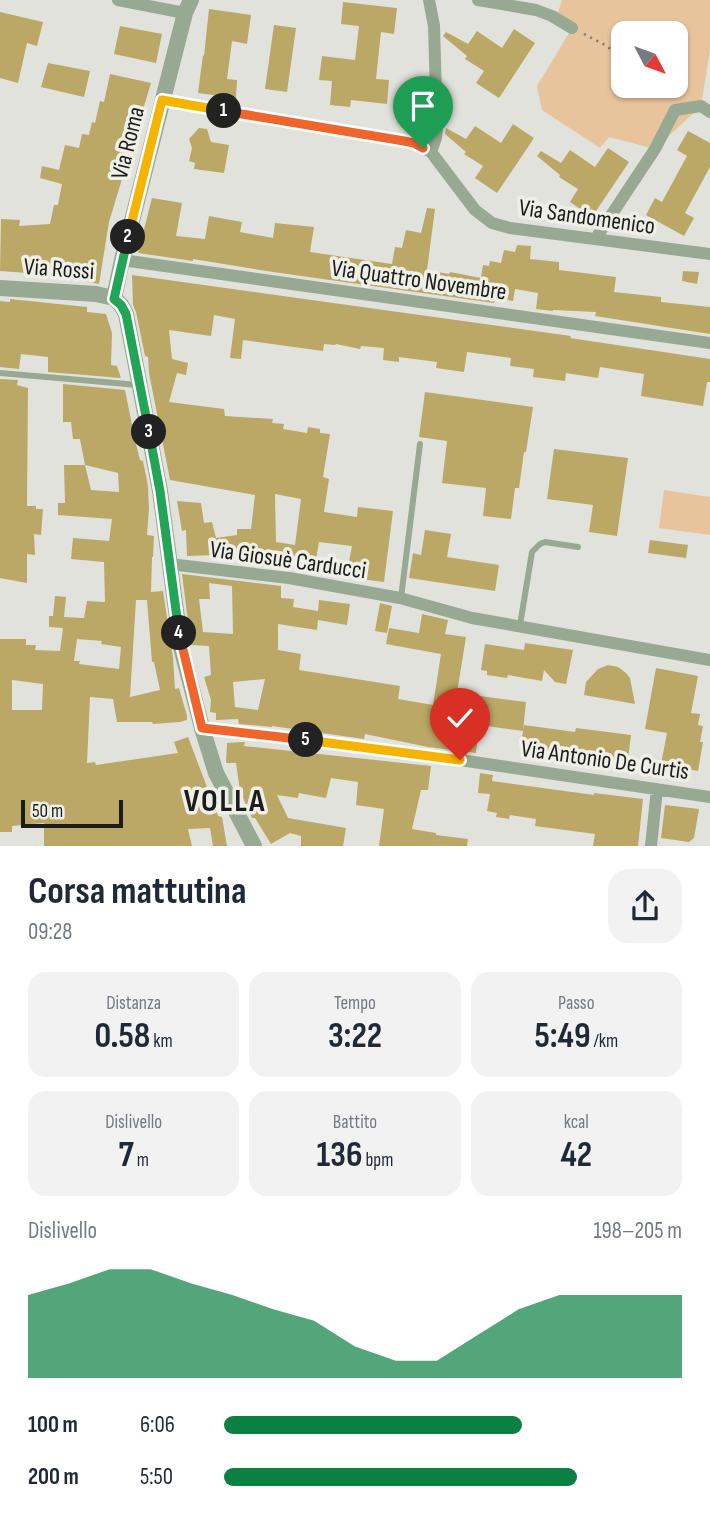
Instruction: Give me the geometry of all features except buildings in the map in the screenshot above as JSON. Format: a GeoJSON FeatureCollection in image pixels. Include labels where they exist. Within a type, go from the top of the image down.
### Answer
{"type":"FeatureCollection","features":[{"type":"Feature","properties":{"kind":"street"},"geometry":{"type":"LineString","coordinates":[[118,0],[188,7]]}},
{"type":"Feature","properties":{"kind":"street"},"geometry":{"type":"LineString","coordinates":[[162,100],[404,141],[431,152],[437,129],[434,26],[429,0]]}},
{"type":"Feature","properties":{"kind":"street"},"geometry":{"type":"LineString","coordinates":[[478,0],[536,10],[572,28]]}},
{"type":"Feature","properties":{"kind":"street","name":"Via Roma"},"geometry":{"type":"LineString","coordinates":[[114,299],[162,100],[188,7]]}},
{"type":"Feature","properties":{"kind":"street"},"geometry":{"type":"LineString","coordinates":[[596,239],[655,149],[675,110],[705,109]]}},
{"type":"Feature","properties":{"kind":"street","name":"Via Sandomenico"},"geometry":{"type":"LineString","coordinates":[[431,152],[475,210],[492,223],[510,228],[710,254]]}},
{"type":"Feature","properties":{"kind":"street","name":"Via Quattro Novembre"},"geometry":{"type":"LineString","coordinates":[[122,260],[710,343]]}},
{"type":"Feature","properties":{"kind":"street","name":"Via Rossi"},"geometry":{"type":"LineString","coordinates":[[0,288],[96,294],[114,299]]}},
{"type":"Feature","properties":{"kind":"street"},"geometry":{"type":"LineString","coordinates":[[114,299],[126,314],[140,385],[160,491],[181,647],[216,773],[254,846]]}},
{"type":"Feature","properties":{"kind":"street","name":"Via Giosuè Carducci"},"geometry":{"type":"LineString","coordinates":[[169,564],[289,578],[400,598],[472,618],[710,660]]}},
{"type":"Feature","properties":{"kind":"street","name":"Via Antonio De Curtis"},"geometry":{"type":"LineString","coordinates":[[202,728],[460,760],[710,797]]}},
{"type":"Feature","properties":{"kind":"street"},"geometry":{"type":"LineString","coordinates":[[651,846],[657,789]]}},
{"type":"Feature","properties":{"kind":"lane"},"geometry":{"type":"LineString","coordinates":[[0,373],[140,385]]}},
{"type":"Feature","properties":{"kind":"lane"},"geometry":{"type":"LineString","coordinates":[[400,598],[420,444]]}},
{"type":"Feature","properties":{"kind":"lane"},"geometry":{"type":"LineString","coordinates":[[520,625],[532,552],[545,542],[578,547]]}},
{"type":"Feature","properties":{"kind":"path"},"geometry":{"type":"LineString","coordinates":[[572,28],[611,49]]}},
{"type":"Feature","properties":{"kind":"shaded area"},"geometry":{"type":"Polygon","coordinates":[[[562,0],[710,0],[710,50],[701,106],[655,149],[609,137],[600,148],[542,110],[537,86],[572,28],[556,18],[562,0]]]}},
{"type":"Feature","properties":{"kind":"shaded area"},"geometry":{"type":"Polygon","coordinates":[[[664,490],[710,497],[710,535],[659,528],[664,490]]]}},
{"type":"Feature","properties":{"kind":"district","name":"VOLLA"},"geometry":{"type":"Point","coordinates":[225,801]}},
{"type":"Feature","properties":{"kind":"route"},"geometry":{"type":"LineString","coordinates":[[423,148],[404,141],[162,100],[114,299],[126,314],[160,491],[181,647],[202,728],[460,760]]}}]}
